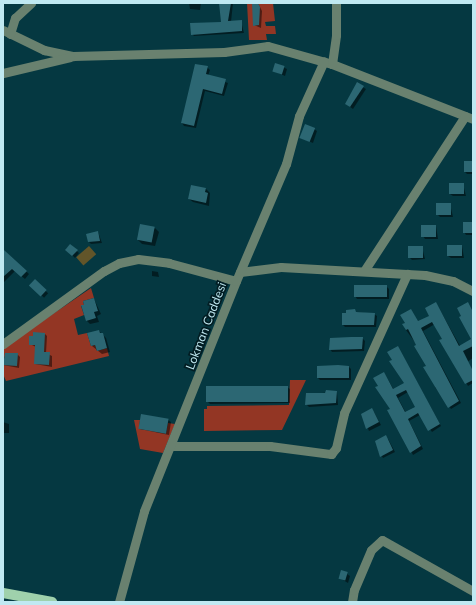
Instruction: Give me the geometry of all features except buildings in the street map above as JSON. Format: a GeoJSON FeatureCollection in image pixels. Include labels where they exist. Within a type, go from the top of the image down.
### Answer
{"type":"FeatureCollection","features":[{"type":"Feature","properties":{"kind":"main road"},"geometry":{"type":"LineString","coordinates":[[3,593],[52,602]]}},
{"type":"Feature","properties":{"kind":"street"},"geometry":{"type":"LineString","coordinates":[[31,3],[15,18],[7,32],[44,50],[73,56]]}},
{"type":"Feature","properties":{"kind":"street","name":"Lokman Caddesi"},"geometry":{"type":"LineString","coordinates":[[119,602],[142,518],[236,281],[286,164],[299,116],[328,63],[336,36],[336,3]]}},
{"type":"Feature","properties":{"kind":"street"},"geometry":{"type":"LineString","coordinates":[[3,73],[73,56],[224,52],[268,46],[328,63],[469,118],[364,271]]}},
{"type":"Feature","properties":{"kind":"street"},"geometry":{"type":"LineString","coordinates":[[3,344],[104,271],[119,263],[138,259],[169,263],[236,281]]}},
{"type":"Feature","properties":{"kind":"street"},"geometry":{"type":"LineString","coordinates":[[240,272],[281,268],[407,274],[453,281],[473,290]]}},
{"type":"Feature","properties":{"kind":"street"},"geometry":{"type":"LineString","coordinates":[[171,446],[270,446],[331,454],[336,448],[344,413],[407,274]]}},
{"type":"Feature","properties":{"kind":"street"},"geometry":{"type":"LineString","coordinates":[[352,602],[354,590],[371,550],[382,540],[473,591]]}},
{"type":"Feature","properties":{"kind":"shaded area"},"geometry":{"type":"Polygon","coordinates":[[[247,3],[273,3],[275,21],[265,22],[266,26],[275,26],[276,34],[266,34],[267,40],[249,40],[247,3]]]}},
{"type":"Feature","properties":{"kind":"shaded area"},"geometry":{"type":"Polygon","coordinates":[[[89,246],[96,254],[83,265],[76,257],[89,246]]]}},
{"type":"Feature","properties":{"kind":"shaded area"},"geometry":{"type":"Polygon","coordinates":[[[91,288],[94,298],[83,301],[84,305],[81,306],[84,315],[74,319],[78,335],[87,333],[91,346],[95,345],[97,351],[107,348],[109,356],[6,381],[3,374],[3,348],[91,288]]]}},
{"type":"Feature","properties":{"kind":"shaded area"},"geometry":{"type":"Polygon","coordinates":[[[290,380],[306,380],[282,430],[204,431],[204,409],[207,409],[207,406],[289,405],[290,380]]]}},
{"type":"Feature","properties":{"kind":"shaded area"},"geometry":{"type":"Polygon","coordinates":[[[134,420],[140,420],[139,429],[150,430],[157,423],[156,432],[166,433],[168,423],[175,424],[163,453],[140,449],[134,420]]]}}]}
